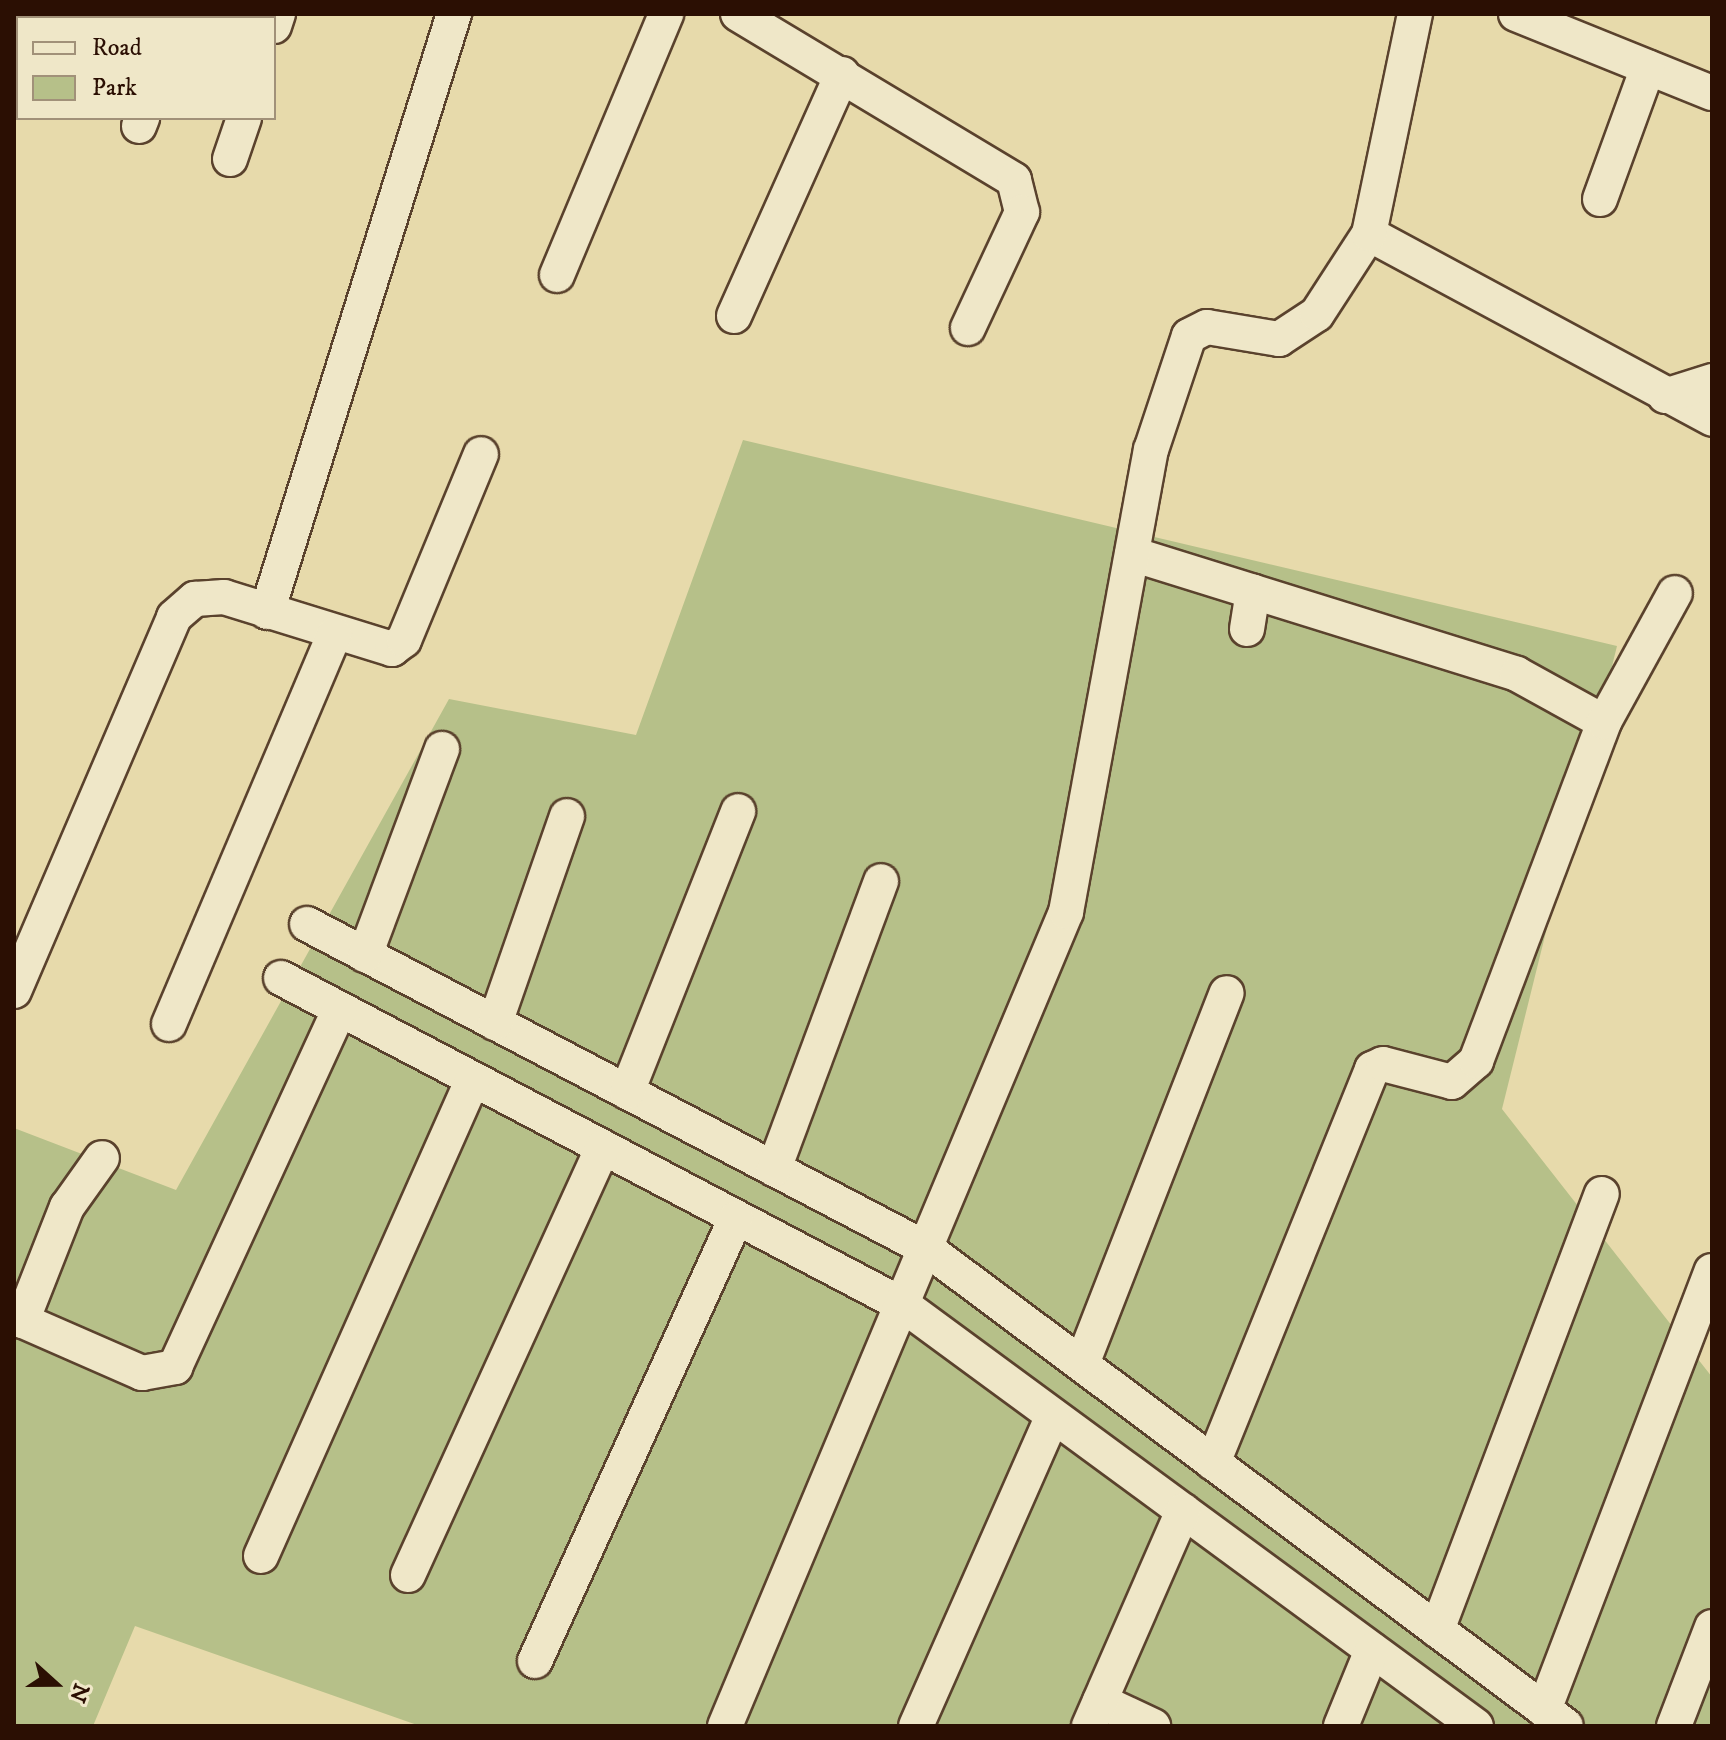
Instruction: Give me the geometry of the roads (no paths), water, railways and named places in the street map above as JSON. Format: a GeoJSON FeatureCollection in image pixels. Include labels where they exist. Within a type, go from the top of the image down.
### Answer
{"type":"FeatureCollection","features":[{"type":"Feature","properties":{"kind":"street"},"geometry":{"type":"LineString","coordinates":[[267,612],[454,14]]}},
{"type":"Feature","properties":{"kind":"street"},"geometry":{"type":"LineString","coordinates":[[557,275],[666,14]]}},
{"type":"Feature","properties":{"kind":"street"},"geometry":{"type":"LineString","coordinates":[[738,14],[1014,180],[1021,194],[1022,212],[968,328]]}},
{"type":"Feature","properties":{"kind":"street"},"geometry":{"type":"LineString","coordinates":[[725,1726],[1066,912],[1151,450],[1189,336],[1207,327],[1279,339],[1300,331],[1369,234],[1415,14]]}},
{"type":"Feature","properties":{"kind":"street"},"geometry":{"type":"LineString","coordinates":[[1516,14],[1712,93]]}},
{"type":"Feature","properties":{"kind":"street"},"geometry":{"type":"LineString","coordinates":[[1600,199],[1648,67]]}},
{"type":"Feature","properties":{"kind":"street"},"geometry":{"type":"LineString","coordinates":[[734,316],[842,74]]}},
{"type":"Feature","properties":{"kind":"street"},"geometry":{"type":"LineString","coordinates":[[230,159],[243,120]]}},
{"type":"Feature","properties":{"kind":"street"},"geometry":{"type":"LineString","coordinates":[[1369,234],[1712,419]]}},
{"type":"Feature","properties":{"kind":"street"},"geometry":{"type":"LineString","coordinates":[[1665,396],[1712,381]]}},
{"type":"Feature","properties":{"kind":"street"},"geometry":{"type":"LineString","coordinates":[[14,991],[174,617],[195,599],[224,597],[375,649],[404,640],[481,454]]}},
{"type":"Feature","properties":{"kind":"street"},"geometry":{"type":"LineString","coordinates":[[1132,554],[1517,674],[1604,722]]}},
{"type":"Feature","properties":{"kind":"street"},"geometry":{"type":"LineString","coordinates":[[1247,629],[1253,591]]}},
{"type":"Feature","properties":{"kind":"street"},"geometry":{"type":"LineString","coordinates":[[1213,1463],[1372,1069],[1383,1064],[1452,1082],[1476,1061],[1604,722],[1675,593]]}},
{"type":"Feature","properties":{"kind":"street"},"geometry":{"type":"LineString","coordinates":[[169,1024],[334,635]]}},
{"type":"Feature","properties":{"kind":"street"},"geometry":{"type":"LineString","coordinates":[[365,955],[442,749]]}},
{"type":"Feature","properties":{"kind":"street"},"geometry":{"type":"LineString","coordinates":[[627,1092],[738,811]]}},
{"type":"Feature","properties":{"kind":"street"},"geometry":{"type":"LineString","coordinates":[[495,1023],[567,816]]}},
{"type":"Feature","properties":{"kind":"street"},"geometry":{"type":"LineString","coordinates":[[774,1169],[881,881]]}},
{"type":"Feature","properties":{"kind":"street"},"geometry":{"type":"LineString","coordinates":[[307,924],[927,1249],[1555,1718],[1712,1271]]}},
{"type":"Feature","properties":{"kind":"street"},"geometry":{"type":"LineString","coordinates":[[281,978],[903,1305],[1476,1726]]}},
{"type":"Feature","properties":{"kind":"street"},"geometry":{"type":"LineString","coordinates":[[1082,1364],[1227,993]]}},
{"type":"Feature","properties":{"kind":"street"},"geometry":{"type":"LineString","coordinates":[[102,1158],[67,1207],[18,1319],[142,1373],[175,1367],[340,1009]]}},
{"type":"Feature","properties":{"kind":"street"},"geometry":{"type":"LineString","coordinates":[[261,1556],[473,1079]]}},
{"type":"Feature","properties":{"kind":"street"},"geometry":{"type":"LineString","coordinates":[[408,1575],[603,1147]]}},
{"type":"Feature","properties":{"kind":"street"},"geometry":{"type":"LineString","coordinates":[[1437,1630],[1602,1194]]}},
{"type":"Feature","properties":{"kind":"street"},"geometry":{"type":"LineString","coordinates":[[535,1661],[736,1218]]}},
{"type":"Feature","properties":{"kind":"street"},"geometry":{"type":"LineString","coordinates":[[916,1726],[1053,1416]]}},
{"type":"Feature","properties":{"kind":"street"},"geometry":{"type":"LineString","coordinates":[[1143,1481],[1163,1425]]}},
{"type":"Feature","properties":{"kind":"street"},"geometry":{"type":"LineString","coordinates":[[1153,1726],[1094,1713],[1183,1511]]}},
{"type":"Feature","properties":{"kind":"street"},"geometry":{"type":"LineString","coordinates":[[1674,1726],[1712,1627]]}},
{"type":"Feature","properties":{"kind":"street"},"geometry":{"type":"LineString","coordinates":[[1341,1726],[1372,1650]]}}]}
